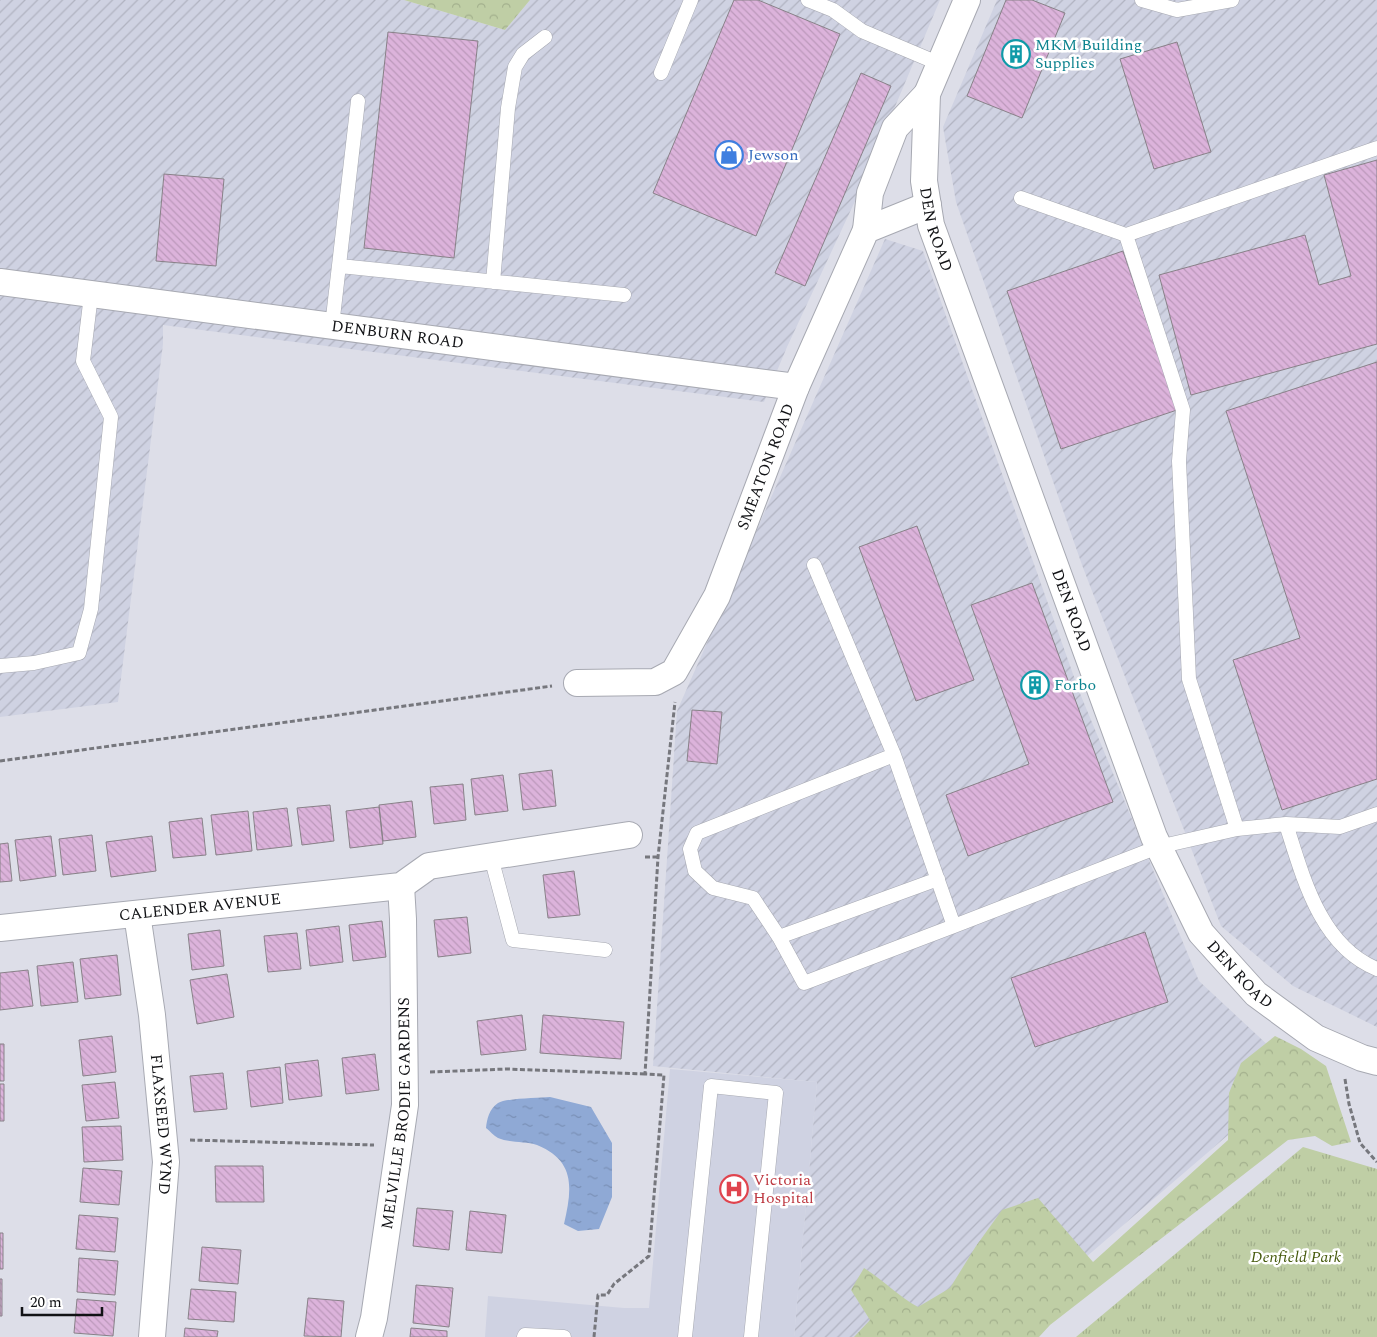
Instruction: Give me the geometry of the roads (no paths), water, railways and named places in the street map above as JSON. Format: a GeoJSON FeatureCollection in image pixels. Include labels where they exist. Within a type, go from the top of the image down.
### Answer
{"type":"FeatureCollection","features":[{"type":"Feature","properties":{"kind":"street"},"geometry":{"type":"LineString","coordinates":[[928,94],[967,0]]}},
{"type":"Feature","properties":{"kind":"street","name":"DEN ROAD"},"geometry":{"type":"LineString","coordinates":[[928,94],[924,181],[932,226],[1158,847],[1201,933],[1256,994],[1316,1038],[1362,1058],[1377,1062]]}},
{"type":"Feature","properties":{"kind":"street","name":"SMEATON ROAD"},"geometry":{"type":"LineString","coordinates":[[577,683],[655,682],[674,672],[717,596],[796,387],[866,230],[870,193],[895,128],[928,94]]}},
{"type":"Feature","properties":{"kind":"street"},"geometry":{"type":"LineString","coordinates":[[866,230],[928,205]]}},
{"type":"Feature","properties":{"kind":"street","name":"DENBURN ROAD"},"geometry":{"type":"LineString","coordinates":[[0,282],[796,387]]}},
{"type":"Feature","properties":{"kind":"street"},"geometry":{"type":"LineString","coordinates":[[401,886],[429,866],[629,835]]}},
{"type":"Feature","properties":{"kind":"street","name":"CALENDER AVENUE"},"geometry":{"type":"LineString","coordinates":[[0,928],[401,886]]}},
{"type":"Feature","properties":{"kind":"street","name":"MELVILLE BRODIE GARDENS"},"geometry":{"type":"LineString","coordinates":[[369,1337],[374,1318],[405,1105],[401,886]]}},
{"type":"Feature","properties":{"kind":"street","name":"FLAXSEED WYND"},"geometry":{"type":"LineString","coordinates":[[137,914],[152,1015],[166,1162],[152,1337]]}},
{"type":"Feature","properties":{"kind":"lane"},"geometry":{"type":"LineString","coordinates":[[661,73],[691,0]]}},
{"type":"Feature","properties":{"kind":"lane"},"geometry":{"type":"LineString","coordinates":[[808,0],[834,10],[862,31],[940,64]]}},
{"type":"Feature","properties":{"kind":"lane"},"geometry":{"type":"LineString","coordinates":[[1142,0],[1177,10],[1232,0]]}},
{"type":"Feature","properties":{"kind":"lane"},"geometry":{"type":"LineString","coordinates":[[493,282],[508,108],[515,67],[523,54],[545,37]]}},
{"type":"Feature","properties":{"kind":"lane"},"geometry":{"type":"LineString","coordinates":[[332,326],[358,101]]}},
{"type":"Feature","properties":{"kind":"lane"},"geometry":{"type":"LineString","coordinates":[[1021,198],[1126,235],[1377,148]]}},
{"type":"Feature","properties":{"kind":"lane"},"geometry":{"type":"LineString","coordinates":[[1126,235],[1183,410],[1179,461],[1189,679],[1237,829]]}},
{"type":"Feature","properties":{"kind":"lane"},"geometry":{"type":"LineString","coordinates":[[340,266],[624,295]]}},
{"type":"Feature","properties":{"kind":"lane"},"geometry":{"type":"LineString","coordinates":[[0,666],[34,663],[79,653],[91,609],[111,417],[83,362],[91,295]]}},
{"type":"Feature","properties":{"kind":"lane"},"geometry":{"type":"LineString","coordinates":[[814,565],[894,755],[954,926]]}},
{"type":"Feature","properties":{"kind":"lane"},"geometry":{"type":"LineString","coordinates":[[894,755],[696,833],[690,849],[695,871],[713,888],[753,898],[779,936],[804,983],[1158,847],[1237,829],[1286,824],[1340,827],[1377,814]]}},
{"type":"Feature","properties":{"kind":"lane"},"geometry":{"type":"LineString","coordinates":[[1286,824],[1304,880],[1323,920],[1346,949],[1369,966],[1377,969]]}},
{"type":"Feature","properties":{"kind":"lane"},"geometry":{"type":"LineString","coordinates":[[491,856],[513,940],[605,950]]}},
{"type":"Feature","properties":{"kind":"lane"},"geometry":{"type":"LineString","coordinates":[[779,936],[938,879]]}},
{"type":"Feature","properties":{"kind":"lane"},"geometry":{"type":"LineString","coordinates":[[685,1337],[711,1086],[776,1093],[751,1337]]}},
{"type":"Feature","properties":{"kind":"lane"},"geometry":{"type":"LineString","coordinates":[[524,1337],[524,1335],[564,1337]]}},
{"type":"Feature","properties":{"kind":"water"},"geometry":{"type":"Polygon","coordinates":[[[550,1097],[591,1107],[612,1143],[612,1197],[599,1229],[578,1231],[564,1224],[569,1199],[569,1188],[565,1168],[559,1159],[537,1145],[498,1138],[486,1128],[491,1111],[495,1105],[502,1101],[550,1097]]]}},
{"type":"Feature","properties":{"kind":"place","name":"MKM Building Supplies"},"geometry":{"type":"Point","coordinates":[1016,54]}},
{"type":"Feature","properties":{"kind":"place","name":"Jewson"},"geometry":{"type":"Point","coordinates":[729,155]}},
{"type":"Feature","properties":{"kind":"place","name":"Forbo"},"geometry":{"type":"Point","coordinates":[1035,685]}},
{"type":"Feature","properties":{"kind":"place","name":"Victoria Hospital"},"geometry":{"type":"Point","coordinates":[734,1189]}},
{"type":"Feature","properties":{"kind":"park label","name":"Denfield Park"},"geometry":{"type":"Point","coordinates":[1296,1257]}}]}
